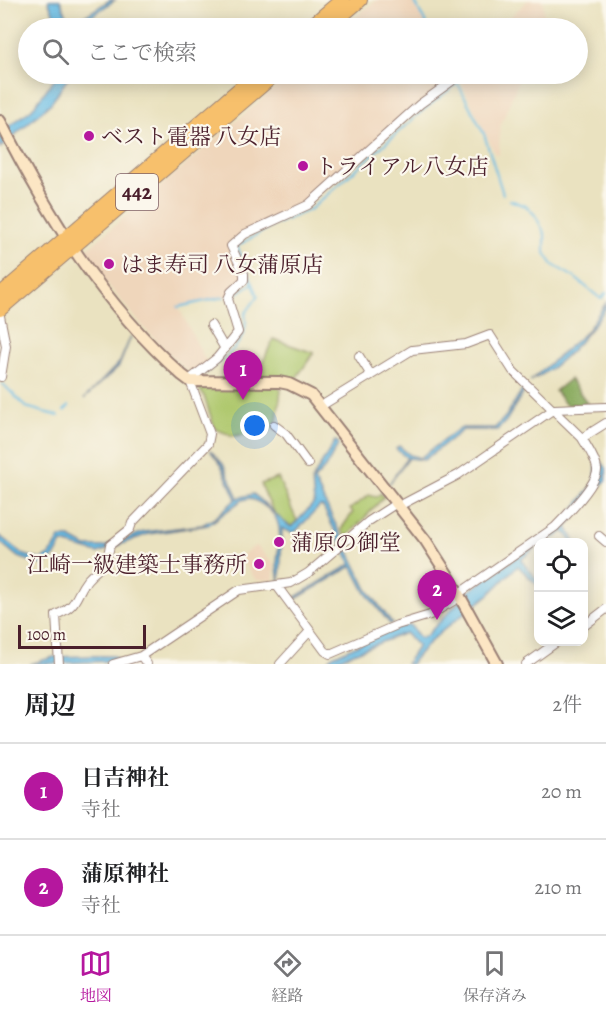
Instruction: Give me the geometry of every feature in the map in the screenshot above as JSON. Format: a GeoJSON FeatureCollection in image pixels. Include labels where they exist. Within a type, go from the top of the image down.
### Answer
{"type":"FeatureCollection","features":[{"type":"Feature","properties":{"kind":"highway"},"geometry":{"type":"LineString","coordinates":[[321,18],[342,0]]}},
{"type":"Feature","properties":{"kind":"highway"},"geometry":{"type":"LineString","coordinates":[[339,18],[360,0]]}},
{"type":"Feature","properties":{"kind":"highway","name":"442"},"geometry":{"type":"LineString","coordinates":[[0,309],[68,244],[246,84]]}},
{"type":"Feature","properties":{"kind":"highway","name":"442"},"geometry":{"type":"LineString","coordinates":[[0,295],[68,244],[263,84]]}},
{"type":"Feature","properties":{"kind":"street"},"geometry":{"type":"LineString","coordinates":[[189,380],[225,349],[239,329],[228,299],[231,292],[244,280],[244,274],[231,246],[245,234],[308,205],[413,111],[448,84]]}},
{"type":"Feature","properties":{"kind":"street"},"geometry":{"type":"LineString","coordinates":[[2,125],[68,244],[126,318],[166,360],[189,380],[210,434],[210,446],[132,523],[130,529],[109,547],[106,563],[86,581],[77,601],[70,609],[56,615],[59,661]]}},
{"type":"Feature","properties":{"kind":"street"},"geometry":{"type":"LineString","coordinates":[[0,316],[6,346],[1,376]]}},
{"type":"Feature","properties":{"kind":"street"},"geometry":{"type":"LineString","coordinates":[[211,325],[225,349]]}},
{"type":"Feature","properties":{"kind":"street"},"geometry":{"type":"LineString","coordinates":[[277,586],[330,654],[397,625],[430,615],[460,597],[555,527],[597,477],[597,468],[582,438],[513,371],[490,335],[466,344],[412,350],[321,406]]}},
{"type":"Feature","properties":{"kind":"street"},"geometry":{"type":"LineString","coordinates":[[358,356],[371,375]]}},
{"type":"Feature","properties":{"kind":"street"},"geometry":{"type":"LineString","coordinates":[[189,380],[289,384],[311,395],[426,541],[460,597],[496,664]]}},
{"type":"Feature","properties":{"kind":"street"},"geometry":{"type":"LineString","coordinates":[[115,663],[141,656],[239,590],[286,585],[308,573],[369,521],[458,474],[554,409],[606,407]]}},
{"type":"Feature","properties":{"kind":"street"},"geometry":{"type":"LineString","coordinates":[[582,438],[606,423]]}},
{"type":"Feature","properties":{"kind":"street"},"geometry":{"type":"LineString","coordinates":[[274,425],[286,434],[308,464]]}},
{"type":"Feature","properties":{"kind":"street"},"geometry":{"type":"LineString","coordinates":[[599,536],[606,542]]}},
{"type":"Feature","properties":{"kind":"street"},"geometry":{"type":"LineString","coordinates":[[588,623],[606,609]]}},
{"type":"Feature","properties":{"kind":"street"},"geometry":{"type":"LineString","coordinates":[[280,664],[310,631]]}},
{"type":"Feature","properties":{"kind":"street"},"geometry":{"type":"LineString","coordinates":[[526,664],[551,646]]}},
{"type":"Feature","properties":{"kind":"street"},"geometry":{"type":"LineString","coordinates":[[141,656],[147,664]]}},
{"type":"Feature","properties":{"kind":"shaded area"},"geometry":{"type":"Polygon","coordinates":[[[376,0],[412,0],[422,18],[355,18],[376,0]]]}},
{"type":"Feature","properties":{"kind":"shaded area"},"geometry":{"type":"Polygon","coordinates":[[[528,0],[543,0],[544,18],[509,18],[528,0]]]}},
{"type":"Feature","properties":{"kind":"shaded area"},"geometry":{"type":"Polygon","coordinates":[[[279,84],[443,84],[312,200],[229,244],[244,277],[229,296],[179,308],[207,363],[196,372],[186,370],[145,329],[93,267],[85,251],[279,84]]]}},
{"type":"Feature","properties":{"kind":"shaded area"},"geometry":{"type":"Polygon","coordinates":[[[462,84],[517,84],[500,127],[499,154],[496,156],[462,84]]]}},
{"type":"Feature","properties":{"kind":"shaded area"},"geometry":{"type":"Polygon","coordinates":[[[256,545],[274,565],[274,580],[256,580],[240,557],[256,545]]]}},
{"type":"Feature","properties":{"kind":"green space"},"geometry":{"type":"Polygon","coordinates":[[[273,339],[314,353],[294,381],[257,376],[273,339]]]}},
{"type":"Feature","properties":{"kind":"green space"},"geometry":{"type":"Polygon","coordinates":[[[570,379],[588,404],[566,405],[555,391],[570,379]]]}},
{"type":"Feature","properties":{"kind":"green space"},"geometry":{"type":"Polygon","coordinates":[[[232,384],[278,387],[281,390],[277,421],[269,432],[233,436],[215,429],[204,396],[198,387],[232,384]]]}},
{"type":"Feature","properties":{"kind":"green space"},"geometry":{"type":"Polygon","coordinates":[[[278,478],[297,521],[291,526],[276,514],[261,484],[278,478]]]}},
{"type":"Feature","properties":{"kind":"green space"},"geometry":{"type":"Polygon","coordinates":[[[381,493],[384,497],[346,538],[341,529],[353,512],[350,509],[369,495],[376,497],[381,493]]]}},
{"type":"Feature","properties":{"kind":"water"},"geometry":{"type":"Polygon","coordinates":[[[48,0],[60,0],[68,18],[55,18],[48,0]]]}},
{"type":"Feature","properties":{"kind":"water"},"geometry":{"type":"Polygon","coordinates":[[[110,0],[115,0],[89,18],[82,18],[110,0]]]}},
{"type":"Feature","properties":{"kind":"water"},"geometry":{"type":"Polygon","coordinates":[[[51,84],[64,84],[51,103],[0,148],[0,133],[32,109],[51,84]]]}},
{"type":"Feature","properties":{"kind":"water"},"geometry":{"type":"Polygon","coordinates":[[[606,303],[606,308],[572,350],[552,368],[530,381],[586,332],[606,303]]]}},
{"type":"Feature","properties":{"kind":"water"},"geometry":{"type":"Polygon","coordinates":[[[131,336],[119,366],[84,399],[120,362],[131,336]]]}},
{"type":"Feature","properties":{"kind":"water"},"geometry":{"type":"Polygon","coordinates":[[[524,387],[526,388],[506,421],[497,430],[463,430],[424,460],[409,458],[389,484],[407,458],[396,449],[399,446],[410,455],[420,458],[460,428],[495,428],[506,416],[524,387]]]}},
{"type":"Feature","properties":{"kind":"water"},"geometry":{"type":"Polygon","coordinates":[[[335,441],[339,443],[325,468],[314,480],[367,589],[392,623],[390,624],[366,593],[352,566],[292,601],[284,591],[292,599],[351,564],[323,507],[320,506],[296,531],[292,533],[282,528],[280,582],[277,570],[279,526],[275,516],[250,498],[242,500],[208,525],[148,534],[98,553],[62,543],[54,557],[43,565],[18,557],[0,542],[0,536],[22,554],[41,560],[50,555],[60,538],[70,538],[86,547],[104,547],[144,532],[202,525],[215,518],[236,499],[221,465],[210,450],[223,464],[238,498],[253,494],[292,527],[314,503],[312,480],[335,441]]]}},
{"type":"Feature","properties":{"kind":"water"},"geometry":{"type":"Polygon","coordinates":[[[597,456],[606,468],[606,481],[592,492],[567,527],[573,538],[569,538],[564,531],[555,538],[543,538],[562,524],[595,482],[597,456]]]}},
{"type":"Feature","properties":{"kind":"water"},"geometry":{"type":"Polygon","coordinates":[[[534,544],[534,549],[521,560],[534,576],[534,582],[518,566],[488,595],[427,644],[411,664],[406,664],[418,646],[405,633],[325,664],[333,656],[400,626],[410,625],[420,638],[426,636],[468,592],[534,544]]]}},
{"type":"Feature","properties":{"kind":"water"},"geometry":{"type":"Polygon","coordinates":[[[114,656],[121,664],[112,661],[30,664],[54,657],[114,656]]]}},
{"type":"Feature","properties":{"kind":"waterway"},"geometry":{"type":"LineString","coordinates":[[414,0],[423,18]]}},
{"type":"Feature","properties":{"kind":"waterway"},"geometry":{"type":"LineString","coordinates":[[205,373],[220,362],[240,341],[246,323],[245,314],[258,296],[237,246],[276,224],[311,209],[422,111],[457,84]]}},
{"type":"Feature","properties":{"kind":"waterway"},"geometry":{"type":"LineString","coordinates":[[458,84],[484,134],[503,194]]}},
{"type":"Feature","properties":{"kind":"waterway"},"geometry":{"type":"LineString","coordinates":[[510,200],[526,206],[535,215],[545,234],[545,253],[553,265],[574,277],[601,299],[606,293]]}},
{"type":"Feature","properties":{"kind":"waterway"},"geometry":{"type":"LineString","coordinates":[[236,294],[253,283]]}},
{"type":"Feature","properties":{"kind":"waterway"},"geometry":{"type":"LineString","coordinates":[[178,307],[224,297]]}},
{"type":"Feature","properties":{"kind":"waterway"},"geometry":{"type":"LineString","coordinates":[[3,384],[26,407],[58,416]]}},
{"type":"Feature","properties":{"kind":"waterway"},"geometry":{"type":"LineString","coordinates":[[64,411],[69,406]]}},
{"type":"Feature","properties":{"kind":"place","name":"ベスト電器 八女店"},"geometry":{"type":"Point","coordinates":[89,136]}},
{"type":"Feature","properties":{"kind":"place","name":"トライアル八女店"},"geometry":{"type":"Point","coordinates":[303,166]}},
{"type":"Feature","properties":{"kind":"place","name":"はま寿司 八女蒲原店"},"geometry":{"type":"Point","coordinates":[109,264]}},
{"type":"Feature","properties":{"kind":"place","name":"日吉神社"},"geometry":{"type":"Point","coordinates":[243,400]}},
{"type":"Feature","properties":{"kind":"place","name":"蒲原の御堂"},"geometry":{"type":"Point","coordinates":[279,542]}},
{"type":"Feature","properties":{"kind":"place","name":"江崎一級建築士事務所"},"geometry":{"type":"Point","coordinates":[259,564]}},
{"type":"Feature","properties":{"kind":"place","name":"蒲原神社"},"geometry":{"type":"Point","coordinates":[437,620]}}]}
